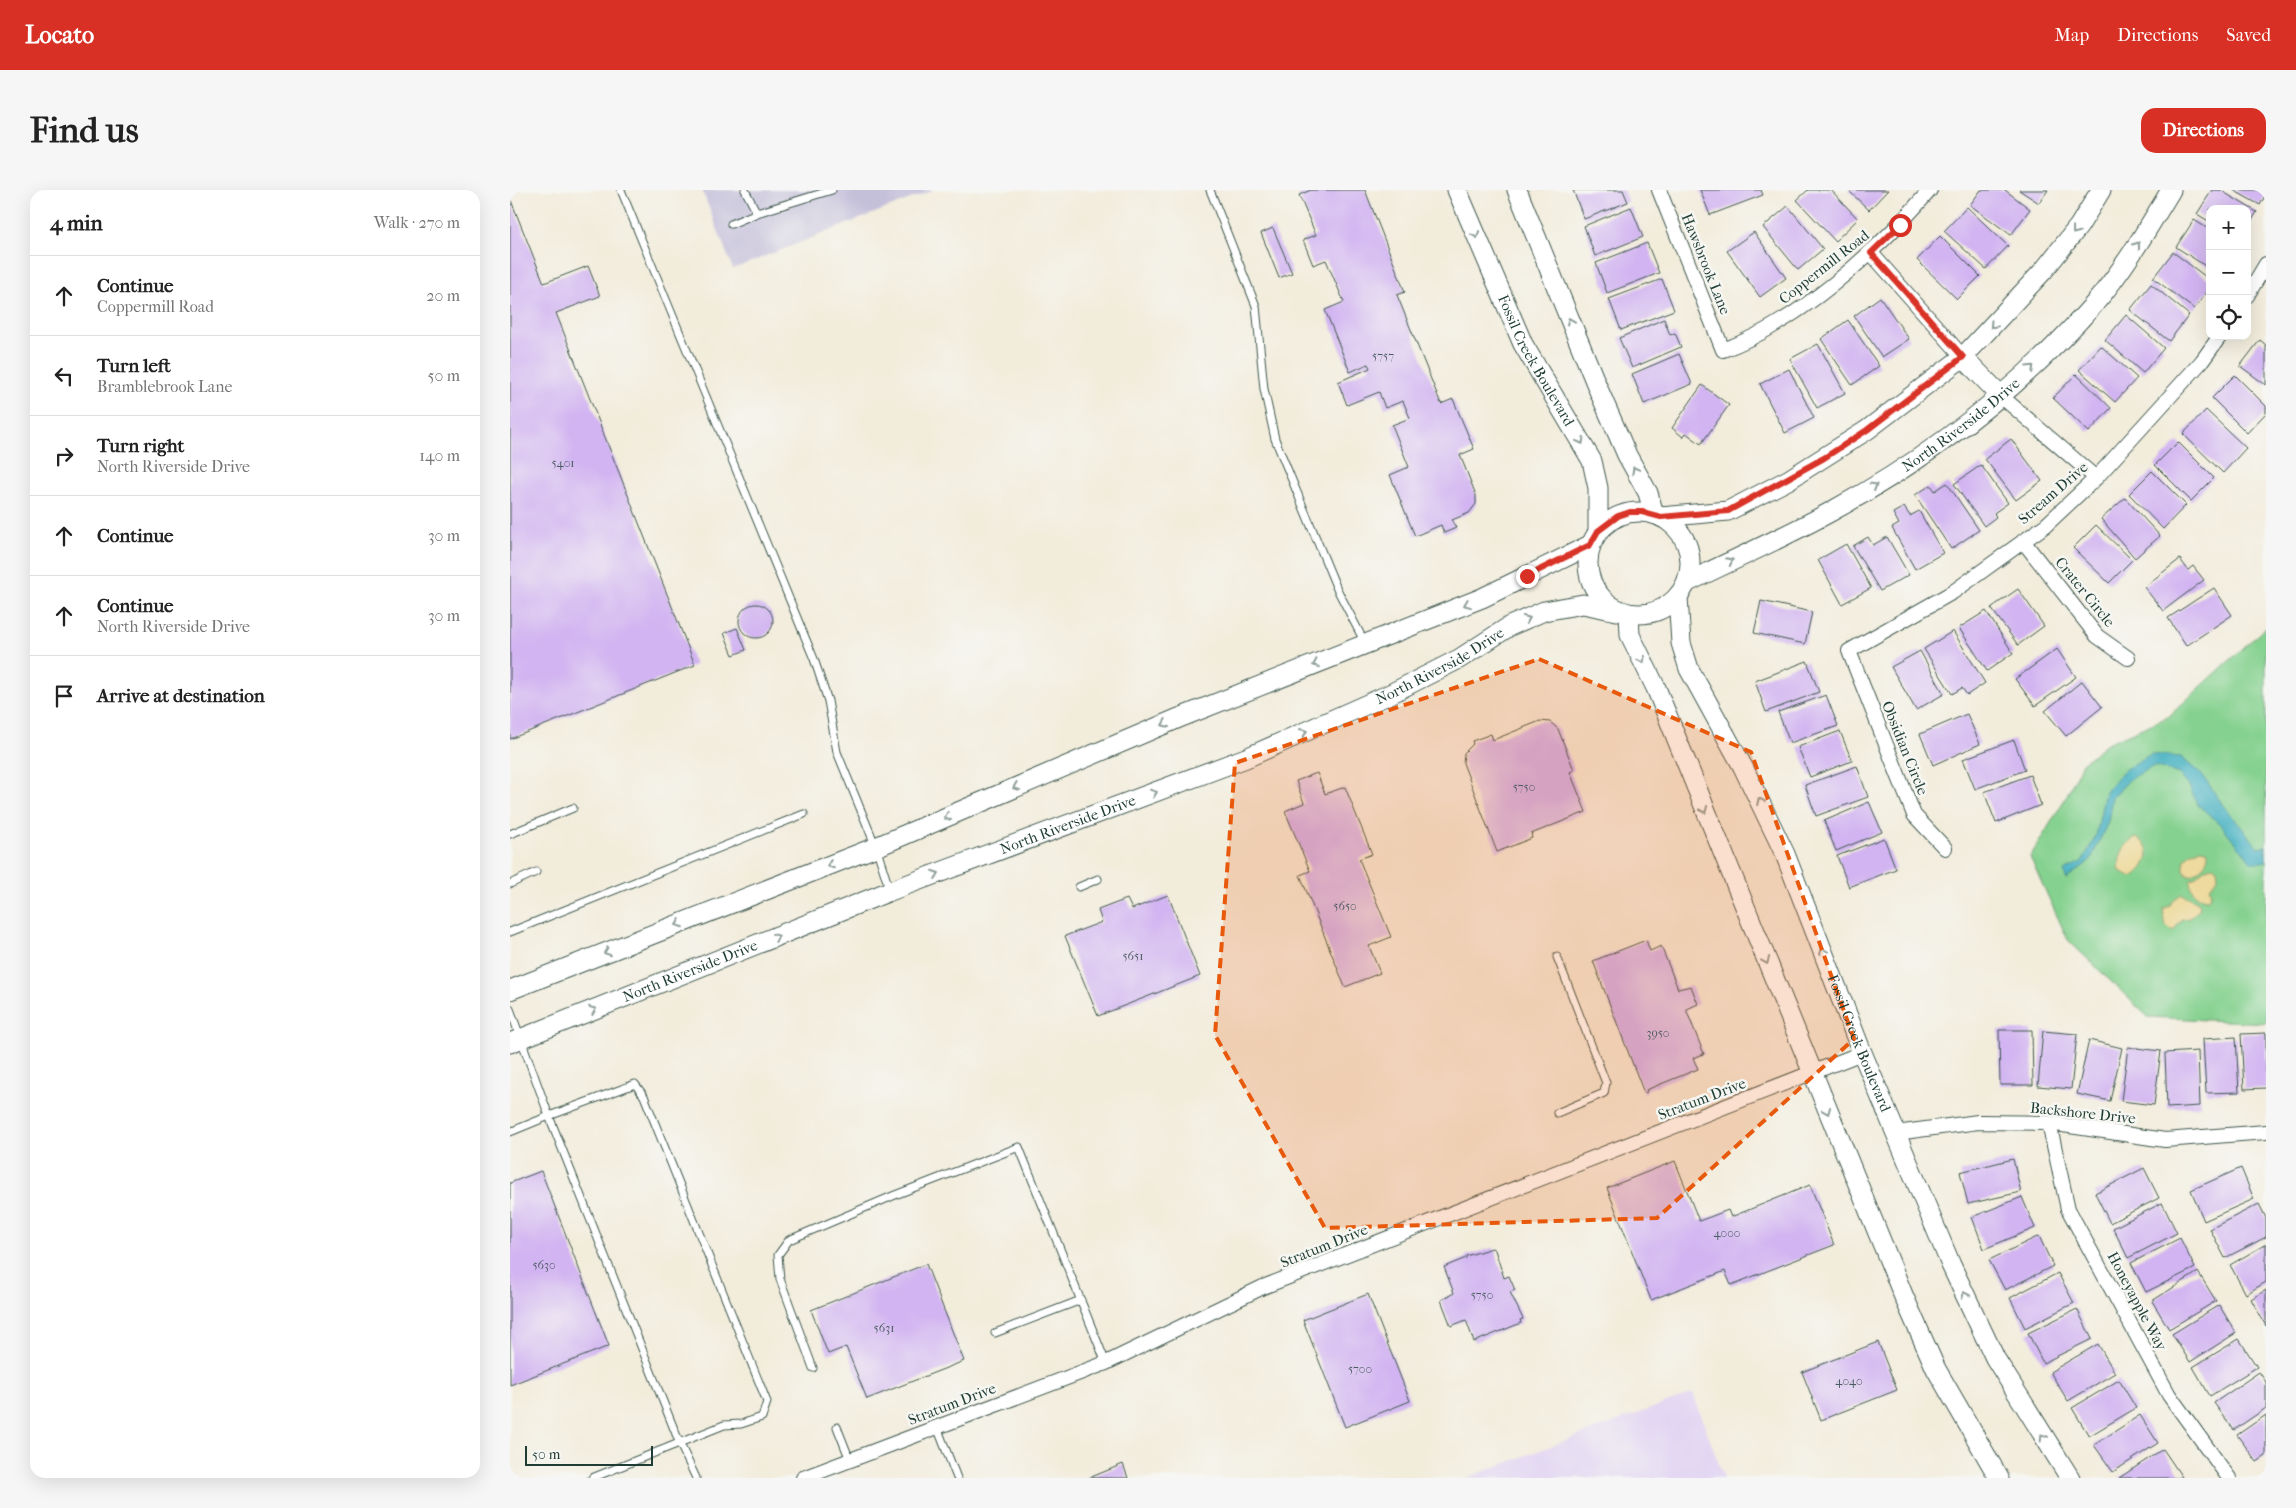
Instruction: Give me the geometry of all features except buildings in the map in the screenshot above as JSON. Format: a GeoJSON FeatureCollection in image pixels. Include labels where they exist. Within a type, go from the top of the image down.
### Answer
{"type":"FeatureCollection","features":[{"type":"Feature","properties":{"kind":"main road","name":"Fossil Creek Boulevard"},"geometry":{"type":"LineString","coordinates":[[1456,190],[1523,344],[1592,461],[1598,488],[1594,538]]}},
{"type":"Feature","properties":{"kind":"main road"},"geometry":{"type":"LineString","coordinates":[[1517,190],[1627,455],[1658,515],[1674,526],[1683,538],[1689,553],[1690,568],[1682,590],[1668,606],[1642,615],[1623,612],[1600,596],[1588,576],[1587,560],[1594,538],[1607,522],[1630,512],[1658,515],[1728,511],[1788,480],[1867,430],[1963,357],[2044,270],[2079,226],[2101,190]]}},
{"type":"Feature","properties":{"kind":"main road","name":"North Riverside Drive"},"geometry":{"type":"LineString","coordinates":[[1682,590],[1832,512],[1916,461],[2001,396],[2046,354],[2096,302],[2148,230],[2171,190]]}},
{"type":"Feature","properties":{"kind":"main road"},"geometry":{"type":"LineString","coordinates":[[1963,357],[2001,396]]}},
{"type":"Feature","properties":{"kind":"main road"},"geometry":{"type":"LineString","coordinates":[[510,990],[876,847],[1179,718],[1482,598],[1594,538]]}},
{"type":"Feature","properties":{"kind":"main road","name":"Fossil Creek Boulevard"},"geometry":{"type":"LineString","coordinates":[[1682,590],[1681,643],[1689,669],[1743,767],[1785,854],[1862,1053],[1951,1265],[1995,1358],[2070,1478]]}},
{"type":"Feature","properties":{"kind":"main road","name":"North Riverside Drive"},"geometry":{"type":"LineString","coordinates":[[516,1041],[890,891],[1246,758],[1390,694],[1459,659],[1510,626],[1544,611],[1583,604],[1623,612]]}},
{"type":"Feature","properties":{"kind":"main road"},"geometry":{"type":"LineString","coordinates":[[1623,612],[1630,635],[1656,688],[1866,1209],[1936,1368],[1999,1478]]}},
{"type":"Feature","properties":{"kind":"street","name":"Hawsbrook Lane"},"geometry":{"type":"LineString","coordinates":[[1659,190],[1723,350]]}},
{"type":"Feature","properties":{"kind":"street","name":"Coppermill Road"},"geometry":{"type":"LineString","coordinates":[[1723,350],[1750,340],[1766,330],[1871,253],[1930,190]]}},
{"type":"Feature","properties":{"kind":"street"},"geometry":{"type":"LineString","coordinates":[[1871,253],[1963,357]]}},
{"type":"Feature","properties":{"kind":"street"},"geometry":{"type":"LineString","coordinates":[[2248,295],[2266,264]]}},
{"type":"Feature","properties":{"kind":"street","name":"Stream Drive"},"geometry":{"type":"LineString","coordinates":[[1849,651],[1953,592],[2046,525],[2096,478],[2202,361],[2217,340]]}},
{"type":"Feature","properties":{"kind":"street"},"geometry":{"type":"LineString","coordinates":[[2001,396],[2096,478]]}},
{"type":"Feature","properties":{"kind":"street","name":"Crater Circle"},"geometry":{"type":"LineString","coordinates":[[2023,541],[2097,636],[2128,658]]}},
{"type":"Feature","properties":{"kind":"street","name":"Obsidian Circle"},"geometry":{"type":"LineString","coordinates":[[1849,651],[1914,815],[1945,848]]}},
{"type":"Feature","properties":{"kind":"street","name":"Stratum Drive"},"geometry":{"type":"LineString","coordinates":[[803,1478],[1106,1363],[1263,1287],[1862,1053]]}},
{"type":"Feature","properties":{"kind":"street","name":"Backshore Drive"},"geometry":{"type":"LineString","coordinates":[[1896,1133],[1978,1122],[2049,1124],[2165,1140],[2266,1132]]}},
{"type":"Feature","properties":{"kind":"street","name":"Honeyapple Way"},"geometry":{"type":"LineString","coordinates":[[2049,1124],[2068,1209],[2169,1395],[2229,1478]]}},
{"type":"Feature","properties":{"kind":"lane"},"geometry":{"type":"LineString","coordinates":[[621,190],[814,659],[828,701],[837,752],[876,847],[890,891]]}},
{"type":"Feature","properties":{"kind":"lane"},"geometry":{"type":"LineString","coordinates":[[745,190],[757,213]]}},
{"type":"Feature","properties":{"kind":"lane"},"geometry":{"type":"LineString","coordinates":[[731,224],[757,213],[832,190]]}},
{"type":"Feature","properties":{"kind":"lane"},"geometry":{"type":"LineString","coordinates":[[1210,190],[1256,306],[1264,389],[1276,439],[1338,589],[1366,644]]}},
{"type":"Feature","properties":{"kind":"lane"},"geometry":{"type":"LineString","coordinates":[[510,834],[573,808]]}},
{"type":"Feature","properties":{"kind":"lane"},"geometry":{"type":"LineString","coordinates":[[510,932],[804,814]]}},
{"type":"Feature","properties":{"kind":"lane"},"geometry":{"type":"LineString","coordinates":[[510,884],[536,872]]}},
{"type":"Feature","properties":{"kind":"lane"},"geometry":{"type":"LineString","coordinates":[[1078,887],[1098,879]]}},
{"type":"Feature","properties":{"kind":"lane"},"geometry":{"type":"LineString","coordinates":[[1557,1113],[1604,1092],[1606,1083],[1558,957]]}},
{"type":"Feature","properties":{"kind":"lane"},"geometry":{"type":"LineString","coordinates":[[510,1009],[516,1041],[549,1116],[680,1444],[696,1478]]}},
{"type":"Feature","properties":{"kind":"lane"},"geometry":{"type":"LineString","coordinates":[[510,1132],[635,1084],[644,1096],[767,1402],[762,1417],[741,1424],[724,1425],[592,1478]]}},
{"type":"Feature","properties":{"kind":"lane"},"geometry":{"type":"LineString","coordinates":[[813,1368],[780,1280],[778,1256],[789,1240],[895,1195],[1019,1147],[1106,1363]]}},
{"type":"Feature","properties":{"kind":"lane"},"geometry":{"type":"LineString","coordinates":[[995,1333],[1081,1300]]}},
{"type":"Feature","properties":{"kind":"lane"},"geometry":{"type":"LineString","coordinates":[[837,1427],[850,1460]]}},
{"type":"Feature","properties":{"kind":"lane"},"geometry":{"type":"LineString","coordinates":[[937,1427],[957,1478]]}},
{"type":"Feature","properties":{"kind":"highlighted area"},"geometry":{"type":"Polygon","coordinates":[[[1539,659],[1751,752],[1854,1039],[1657,1218],[1325,1228],[1215,1035],[1235,763],[1539,659]]]}},
{"type":"Feature","properties":{"kind":"shaded area"},"geometry":{"type":"Polygon","coordinates":[[[702,190],[933,190],[733,269],[702,190]]]}},
{"type":"Feature","properties":{"kind":"shaded area"},"geometry":{"type":"Polygon","coordinates":[[[1693,1393],[1724,1478],[1466,1478],[1693,1393]]]}},
{"type":"Feature","properties":{"kind":"green space"},"geometry":{"type":"Polygon","coordinates":[[[2266,627],[2266,1023],[2148,1017],[2068,940],[2030,857],[2065,799],[2082,763],[2107,743],[2168,717],[2266,627]]]}},
{"type":"Feature","properties":{"kind":"sand"},"geometry":{"type":"Polygon","coordinates":[[[2137,838],[2147,847],[2148,853],[2145,864],[2132,877],[2120,871],[2119,866],[2122,851],[2128,843],[2137,838]]]}},
{"type":"Feature","properties":{"kind":"sand"},"geometry":{"type":"Polygon","coordinates":[[[2203,849],[2208,851],[2205,863],[2199,870],[2188,875],[2184,870],[2186,857],[2191,852],[2203,849]]]}},
{"type":"Feature","properties":{"kind":"sand"},"geometry":{"type":"Polygon","coordinates":[[[2212,866],[2217,868],[2218,878],[2209,886],[2211,894],[2208,899],[2204,899],[2194,893],[2190,883],[2191,879],[2212,866]]]}},
{"type":"Feature","properties":{"kind":"sand"},"geometry":{"type":"Polygon","coordinates":[[[2182,894],[2198,902],[2199,909],[2190,918],[2182,919],[2173,931],[2166,926],[2163,909],[2182,894]]]}},
{"type":"Feature","properties":{"kind":"water"},"geometry":{"type":"Polygon","coordinates":[[[2151,754],[2181,757],[2204,777],[2222,804],[2258,847],[2266,846],[2266,862],[2252,862],[2221,825],[2198,805],[2189,786],[2179,774],[2154,766],[2130,779],[2112,798],[2108,822],[2090,861],[2066,879],[2064,871],[2083,861],[2096,835],[2105,792],[2124,770],[2151,754]]]}},
{"type":"Feature","properties":{"kind":"route"},"geometry":{"type":"LineString","coordinates":[[1527,576],[1590,545],[1598,531],[1607,522],[1630,512],[1642,512],[1661,517],[1728,511],[1788,480],[1867,430],[1963,357],[1871,253],[1900,225]]}}]}
